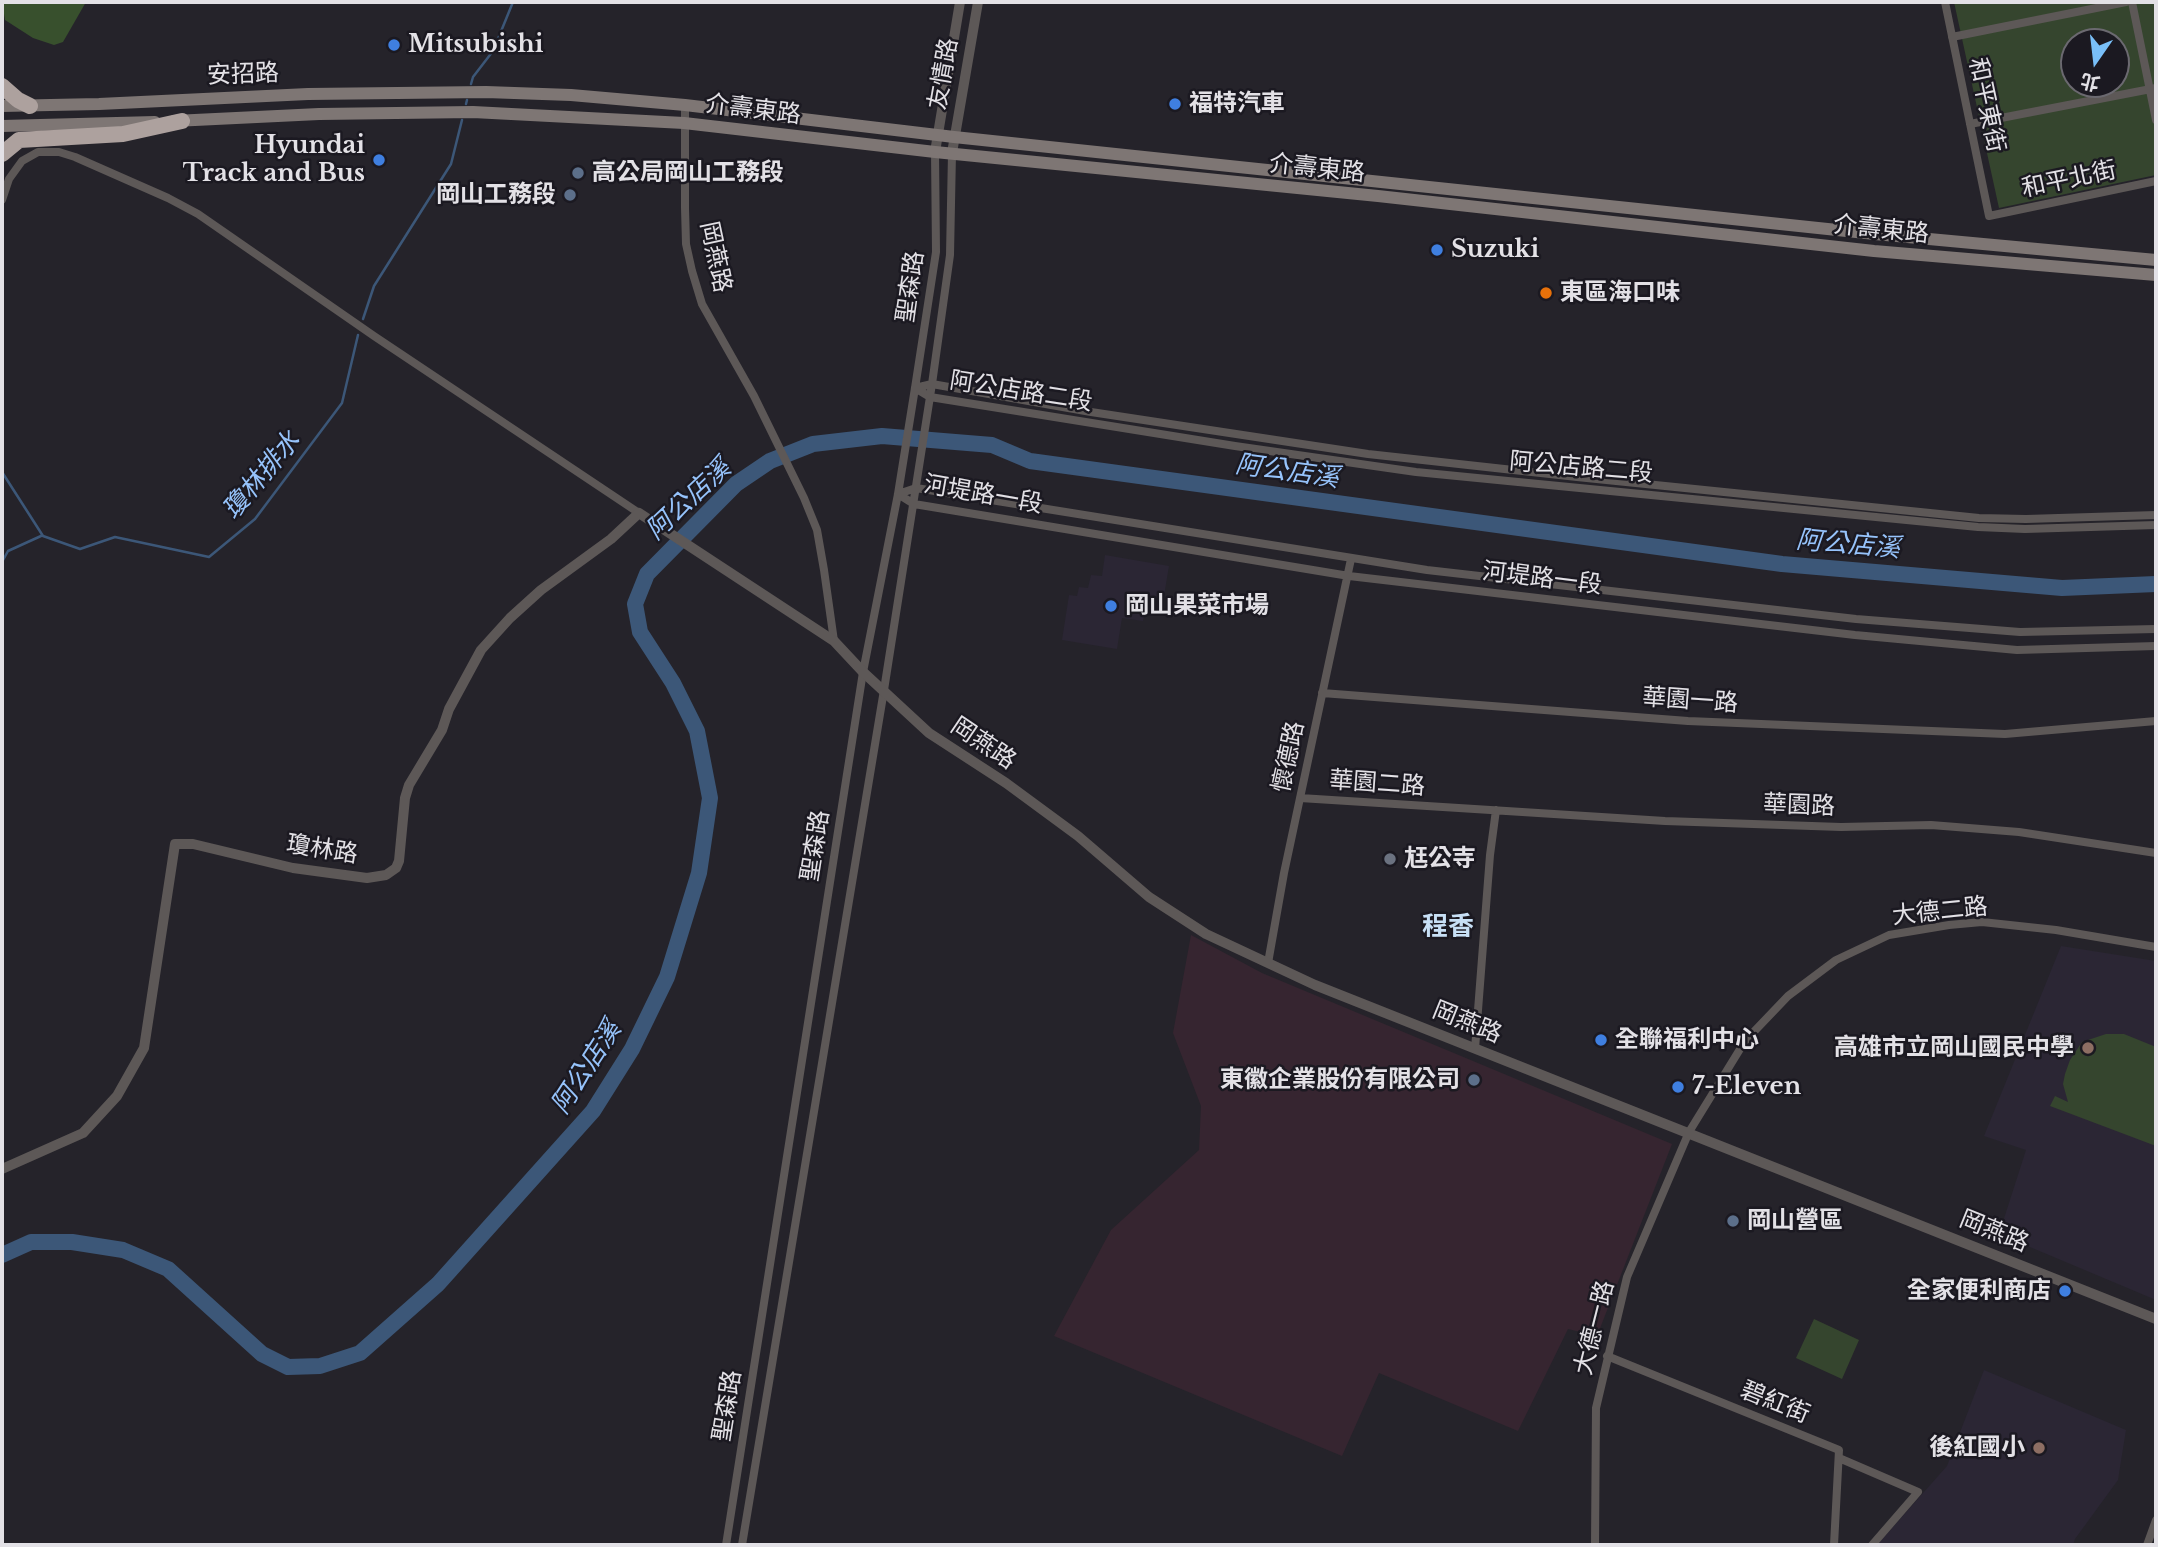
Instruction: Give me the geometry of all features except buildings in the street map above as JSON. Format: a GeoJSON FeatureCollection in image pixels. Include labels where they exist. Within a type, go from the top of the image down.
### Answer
{"type":"FeatureCollection","features":[{"type":"Feature","properties":{"kind":"highway"},"geometry":{"type":"LineString","coordinates":[[2,86],[30,106]]}},
{"type":"Feature","properties":{"kind":"highway"},"geometry":{"type":"LineString","coordinates":[[2,154],[19,140],[123,134],[182,121]]}},
{"type":"Feature","properties":{"kind":"main road","name":"介壽東路"},"geometry":{"type":"LineString","coordinates":[[486,92],[543,93],[685,105],[954,137],[1875,234],[2156,260]]}},
{"type":"Feature","properties":{"kind":"main road","name":"安招路"},"geometry":{"type":"LineString","coordinates":[[2,106],[308,94],[486,92]]}},
{"type":"Feature","properties":{"kind":"main road"},"geometry":{"type":"LineString","coordinates":[[444,93],[444,112]]}},
{"type":"Feature","properties":{"kind":"main road"},"geometry":{"type":"LineString","coordinates":[[541,114],[543,93]]}},
{"type":"Feature","properties":{"kind":"main road","name":"介壽東路"},"geometry":{"type":"LineString","coordinates":[[473,112],[684,123],[935,152],[1392,197],[1874,251],[2156,275]]}},
{"type":"Feature","properties":{"kind":"main road","name":"安招路"},"geometry":{"type":"LineString","coordinates":[[2,126],[318,114],[473,112]]}},
{"type":"Feature","properties":{"kind":"main road"},"geometry":{"type":"LineString","coordinates":[[1874,251],[1875,234]]}},
{"type":"Feature","properties":{"kind":"street","name":"友情路"},"geometry":{"type":"LineString","coordinates":[[935,152],[960,2]]}},
{"type":"Feature","properties":{"kind":"street","name":"友情路"},"geometry":{"type":"LineString","coordinates":[[952,153],[978,2]]}},
{"type":"Feature","properties":{"kind":"street","name":"和平東街"},"geometry":{"type":"LineString","coordinates":[[1945,2],[1989,216]]}},
{"type":"Feature","properties":{"kind":"street"},"geometry":{"type":"LineString","coordinates":[[1952,37],[2126,2]]}},
{"type":"Feature","properties":{"kind":"street"},"geometry":{"type":"LineString","coordinates":[[2132,2],[2153,88],[2156,120]]}},
{"type":"Feature","properties":{"kind":"street"},"geometry":{"type":"LineString","coordinates":[[1970,124],[2153,88]]}},
{"type":"Feature","properties":{"kind":"street","name":"岡燕路"},"geometry":{"type":"LineString","coordinates":[[685,105],[686,244],[692,271],[702,304],[772,433],[817,530],[834,641]]}},
{"type":"Feature","properties":{"kind":"street"},"geometry":{"type":"LineString","coordinates":[[2,200],[9,179],[22,161],[38,152],[59,152],[75,157],[168,198],[198,214],[374,336],[639,513]]}},
{"type":"Feature","properties":{"kind":"street","name":"聖森路"},"geometry":{"type":"LineString","coordinates":[[726,1545],[863,672],[898,494],[915,388],[937,237],[935,152]]}},
{"type":"Feature","properties":{"kind":"street","name":"聖森路"},"geometry":{"type":"LineString","coordinates":[[741,1545],[914,504],[950,255],[952,153]]}},
{"type":"Feature","properties":{"kind":"street","name":"和平北街"},"geometry":{"type":"LineString","coordinates":[[1989,216],[2156,181]]}},
{"type":"Feature","properties":{"kind":"street","name":"阿公店路二段"},"geometry":{"type":"LineString","coordinates":[[915,388],[932,384],[1091,412],[1368,454],[1564,476],[1979,518],[2156,515]]}},
{"type":"Feature","properties":{"kind":"street","name":"阿公店路二段"},"geometry":{"type":"LineString","coordinates":[[915,388],[930,397],[1416,472],[1978,527],[2025,529],[2156,525]]}},
{"type":"Feature","properties":{"kind":"street","name":"河堤路一段"},"geometry":{"type":"LineString","coordinates":[[898,494],[916,488],[1351,559],[1870,621],[2020,632],[2156,629]]}},
{"type":"Feature","properties":{"kind":"street","name":"河堤路一段"},"geometry":{"type":"LineString","coordinates":[[898,494],[914,504],[1349,576],[1936,643],[2017,650],[2156,646]]}},
{"type":"Feature","properties":{"kind":"street","name":"岡燕路"},"geometry":{"type":"LineString","coordinates":[[639,513],[834,641],[929,733],[1006,783],[1149,897],[1206,934],[1315,985],[2156,1319]]}},
{"type":"Feature","properties":{"kind":"street","name":"瓊林路"},"geometry":{"type":"LineString","coordinates":[[2,1169],[83,1133],[117,1096],[144,1048],[175,845],[193,844],[293,868],[367,878],[386,875],[396,868],[409,785],[442,730],[481,650],[510,618],[541,590],[611,539],[639,513]]}},
{"type":"Feature","properties":{"kind":"street","name":"懷德路"},"geometry":{"type":"LineString","coordinates":[[1268,963],[1351,559]]}},
{"type":"Feature","properties":{"kind":"street","name":"華園一路"},"geometry":{"type":"LineString","coordinates":[[1322,693],[1688,721],[1942,732],[2005,734],[2156,721]]}},
{"type":"Feature","properties":{"kind":"street","name":"華園二路"},"geometry":{"type":"LineString","coordinates":[[1300,797],[1451,808]]}},
{"type":"Feature","properties":{"kind":"street","name":"華園路"},"geometry":{"type":"LineString","coordinates":[[1451,808],[1665,821],[1841,827],[1931,825],[2019,832],[2156,853]]}},
{"type":"Feature","properties":{"kind":"street"},"geometry":{"type":"LineString","coordinates":[[1475,1049],[1496,810]]}},
{"type":"Feature","properties":{"kind":"street","name":"大德二路"},"geometry":{"type":"LineString","coordinates":[[1689,1132],[1745,1041],[1788,996],[1836,960],[1889,935],[1982,922],[2056,930],[2156,947]]}},
{"type":"Feature","properties":{"kind":"street","name":"大德一路"},"geometry":{"type":"LineString","coordinates":[[1595,1545],[1596,1408],[1607,1356],[1627,1277],[1689,1132]]}},
{"type":"Feature","properties":{"kind":"street","name":"碧紅街"},"geometry":{"type":"LineString","coordinates":[[1607,1356],[1839,1450],[1839,1458]]}},
{"type":"Feature","properties":{"kind":"street"},"geometry":{"type":"LineString","coordinates":[[1834,1545],[1839,1458],[1918,1492],[1872,1545]]}},
{"type":"Feature","properties":{"kind":"street"},"geometry":{"type":"LineString","coordinates":[[2147,1545],[2156,1520]]}},
{"type":"Feature","properties":{"kind":"shaded area","name":"岡山果菜市場"},"geometry":{"type":"Polygon","coordinates":[[[1105,555],[1169,566],[1163,602],[1155,601],[1153,612],[1145,611],[1143,621],[1122,618],[1117,649],[1062,640],[1069,595],[1077,596],[1079,587],[1088,588],[1091,575],[1102,576],[1105,555]]]}},
{"type":"Feature","properties":{"kind":"shaded area"},"geometry":{"type":"Polygon","coordinates":[[[1191,935],[1262,973],[1672,1144],[1597,1336],[1568,1329],[1518,1431],[1379,1373],[1342,1456],[1054,1336],[1111,1230],[1199,1150],[1201,1106],[1173,1033],[1191,935]]]}},
{"type":"Feature","properties":{"kind":"shaded area","name":"高雄市立岡山國民中學"},"geometry":{"type":"Polygon","coordinates":[[[2061,946],[2156,961],[2156,1300],[1999,1234],[2026,1150],[1984,1136],[2061,946]]]}},
{"type":"Feature","properties":{"kind":"shaded area","name":"後紅國小"},"geometry":{"type":"Polygon","coordinates":[[[1984,1370],[2126,1430],[2118,1480],[2073,1545],[1877,1545],[1947,1466],[1984,1370]]]}},
{"type":"Feature","properties":{"kind":"green space"},"geometry":{"type":"Polygon","coordinates":[[[2,2],[86,2],[63,42],[54,45],[33,38],[5,20],[2,2]]]}},
{"type":"Feature","properties":{"kind":"green space"},"geometry":{"type":"Polygon","coordinates":[[[1954,2],[2156,2],[2156,175],[1999,208],[1954,2]]]}},
{"type":"Feature","properties":{"kind":"green space"},"geometry":{"type":"Polygon","coordinates":[[[2106,1034],[2124,1034],[2156,1047],[2156,1146],[2050,1106],[2055,1096],[2068,1102],[2063,1084],[2065,1074],[2070,1060],[2082,1042],[2106,1034]]]}},
{"type":"Feature","properties":{"kind":"green space"},"geometry":{"type":"Polygon","coordinates":[[[1814,1319],[1859,1340],[1842,1379],[1796,1358],[1814,1319]]]}},
{"type":"Feature","properties":{"kind":"waterway","name":"瓊林排水"},"geometry":{"type":"LineString","coordinates":[[471,84],[473,77],[493,51],[513,2]]}},
{"type":"Feature","properties":{"kind":"waterway","name":"瓊林排水"},"geometry":{"type":"LineString","coordinates":[[466,104],[467,100]]}},
{"type":"Feature","properties":{"kind":"waterway","name":"瓊林排水"},"geometry":{"type":"LineString","coordinates":[[363,319],[374,286],[451,164],[462,120]]}},
{"type":"Feature","properties":{"kind":"waterway","name":"瓊林排水"},"geometry":{"type":"LineString","coordinates":[[2,472],[43,536],[80,549],[115,537],[209,557],[255,519],[342,403],[358,335]]}},
{"type":"Feature","properties":{"kind":"waterway","name":"阿公店溪"},"geometry":{"type":"LineString","coordinates":[[2,1255],[31,1242],[72,1242],[123,1250],[168,1269],[262,1354],[288,1367],[320,1366],[360,1353],[438,1284],[593,1111],[632,1049],[667,977],[699,873],[710,798],[697,731],[673,683],[640,632],[635,604],[647,574],[736,484],[770,461],[813,444],[882,436],[992,445],[1030,461],[1782,564],[2062,588],[2156,584]]}},
{"type":"Feature","properties":{"kind":"waterway"},"geometry":{"type":"LineString","coordinates":[[2,562],[8,551],[41,536]]}},
{"type":"Feature","properties":{"kind":"place","name":"Mitsubishi"},"geometry":{"type":"Point","coordinates":[394,45]}},
{"type":"Feature","properties":{"kind":"place","name":"福特汽車"},"geometry":{"type":"Point","coordinates":[1175,104]}},
{"type":"Feature","properties":{"kind":"place","name":"Hyundai Track and Bus"},"geometry":{"type":"Point","coordinates":[379,160]}},
{"type":"Feature","properties":{"kind":"place","name":"高公局岡山工務段"},"geometry":{"type":"Point","coordinates":[578,173]}},
{"type":"Feature","properties":{"kind":"place","name":"岡山工務段"},"geometry":{"type":"Point","coordinates":[570,195]}},
{"type":"Feature","properties":{"kind":"place","name":"Suzuki"},"geometry":{"type":"Point","coordinates":[1437,250]}},
{"type":"Feature","properties":{"kind":"place","name":"東區海口味"},"geometry":{"type":"Point","coordinates":[1546,293]}},
{"type":"Feature","properties":{"kind":"place","name":"岡山果菜市場"},"geometry":{"type":"Point","coordinates":[1111,606]}},
{"type":"Feature","properties":{"kind":"place","name":"尪公寺"},"geometry":{"type":"Point","coordinates":[1390,859]}},
{"type":"Feature","properties":{"kind":"place","name":"全聯福利中心"},"geometry":{"type":"Point","coordinates":[1601,1040]}},
{"type":"Feature","properties":{"kind":"place","name":"高雄市立岡山國民中學"},"geometry":{"type":"Point","coordinates":[2088,1048]}},
{"type":"Feature","properties":{"kind":"place","name":"東徽企業股份有限公司"},"geometry":{"type":"Point","coordinates":[1474,1080]}},
{"type":"Feature","properties":{"kind":"place","name":"7-Eleven"},"geometry":{"type":"Point","coordinates":[1678,1087]}},
{"type":"Feature","properties":{"kind":"place","name":"岡山營區"},"geometry":{"type":"Point","coordinates":[1733,1221]}},
{"type":"Feature","properties":{"kind":"place","name":"全家便利商店"},"geometry":{"type":"Point","coordinates":[2065,1291]}},
{"type":"Feature","properties":{"kind":"place","name":"後紅國小"},"geometry":{"type":"Point","coordinates":[2039,1448]}},
{"type":"Feature","properties":{"kind":"district","name":"程香"},"geometry":{"type":"Point","coordinates":[1448,928]}}]}
